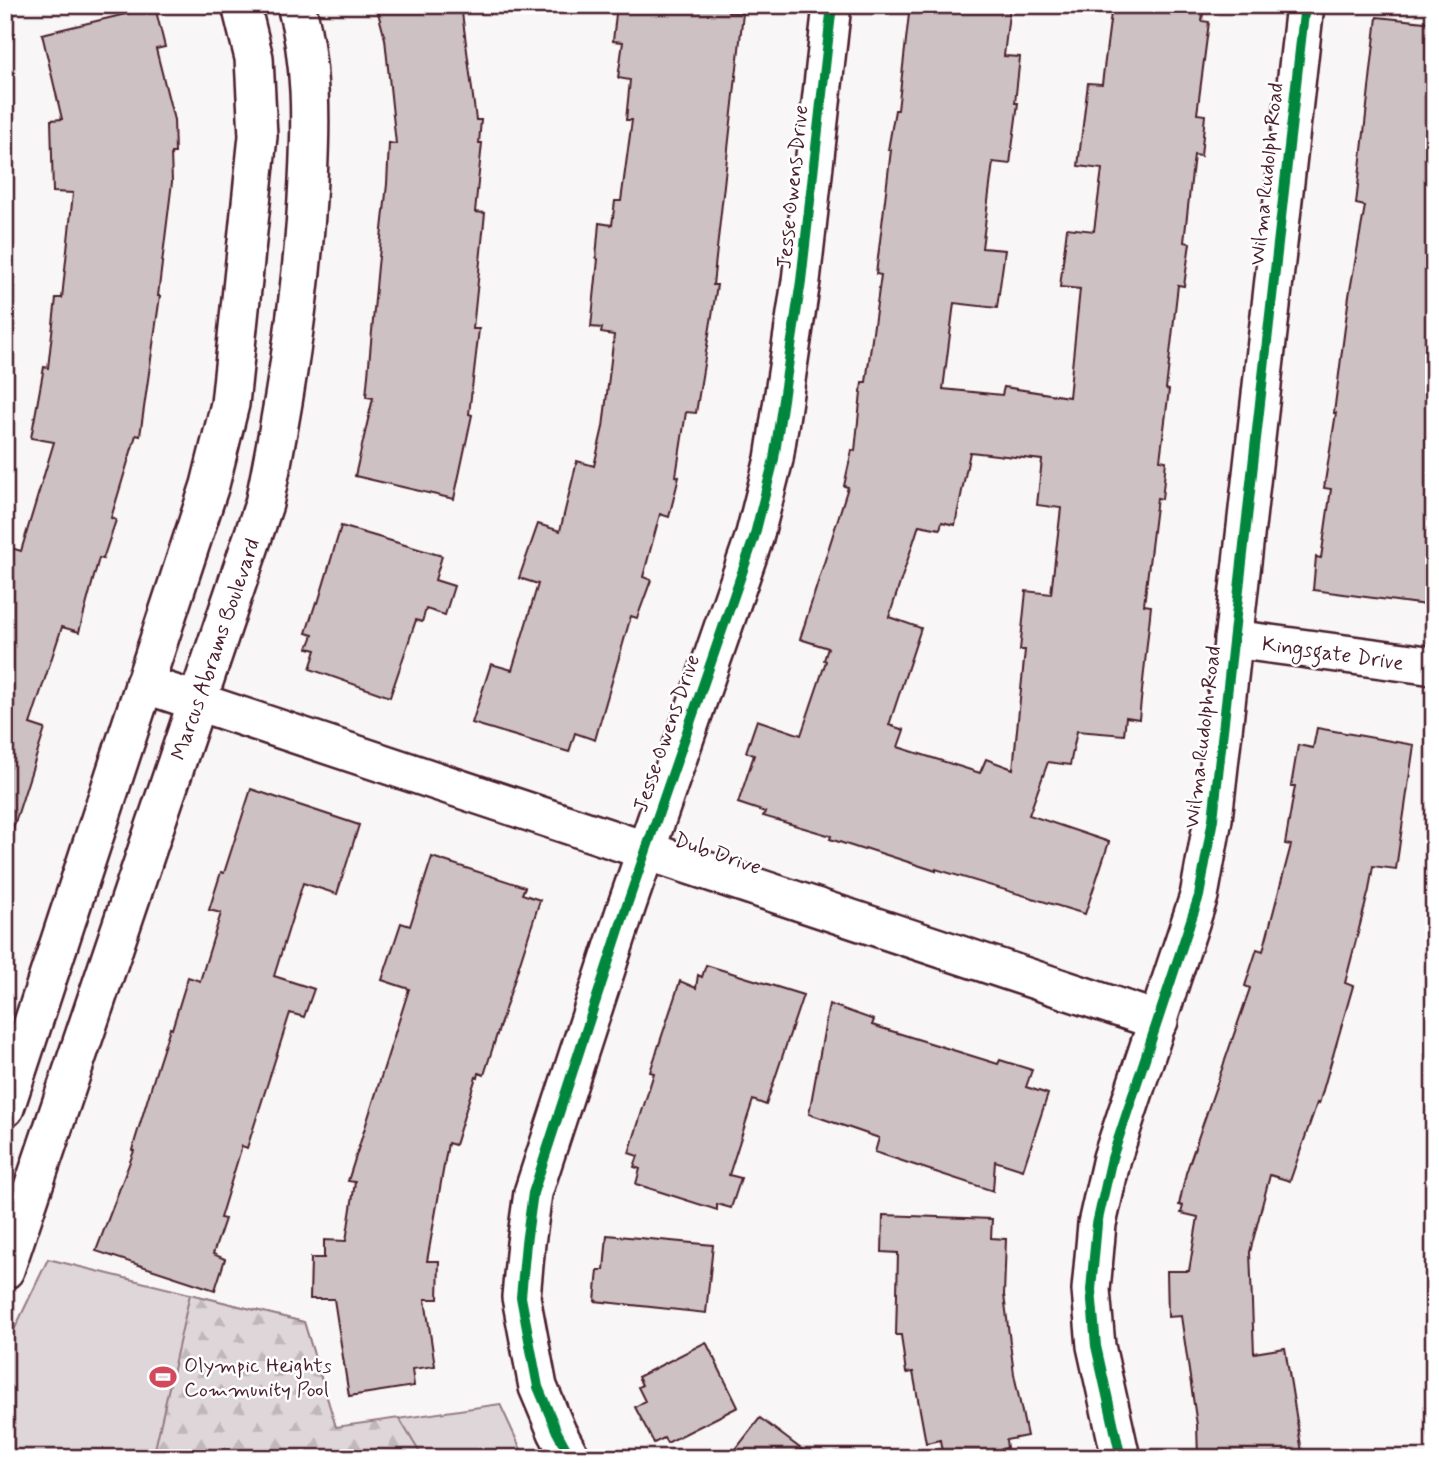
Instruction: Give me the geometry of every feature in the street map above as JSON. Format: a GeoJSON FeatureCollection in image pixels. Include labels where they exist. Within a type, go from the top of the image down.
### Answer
{"type":"FeatureCollection","features":[{"type":"Feature","properties":{"kind":"street"},"geometry":{"type":"LineString","coordinates":[[5,1108],[210,485],[230,404],[258,136],[254,58],[241,5]]}},
{"type":"Feature","properties":{"kind":"street","name":"Marcus Abrams Boulevard"},"geometry":{"type":"LineString","coordinates":[[5,1270],[264,504],[284,406],[306,229],[311,120],[305,36],[296,5]]}},
{"type":"Feature","properties":{"kind":"street","name":"Jesse Owens Drive"},"geometry":{"type":"LineString","coordinates":[[571,1458],[556,1432],[538,1387],[521,1297],[533,1193],[646,850],[754,538],[774,459],[801,281],[832,5]]}},
{"type":"Feature","properties":{"kind":"street","name":"Wilma Rudolph Road"},"geometry":{"type":"LineString","coordinates":[[1121,1458],[1096,1346],[1091,1290],[1097,1224],[1112,1158],[1199,896],[1213,819],[1305,5]]}},
{"type":"Feature","properties":{"kind":"street","name":"Kingsgate Drive"},"geometry":{"type":"LineString","coordinates":[[1233,639],[1434,666]]}},
{"type":"Feature","properties":{"kind":"street","name":"Dub Drive"},"geometry":{"type":"LineString","coordinates":[[144,684],[1159,1021]]}},
{"type":"Feature","properties":{"kind":"green space","name":"Olympic Heights Community Pool"},"geometry":{"type":"Polygon","coordinates":[[[48,1259],[304,1322],[336,1428],[500,1404],[525,1458],[5,1458],[5,1349],[48,1259]]]}},
{"type":"Feature","properties":{"kind":"green space"},"geometry":{"type":"Polygon","coordinates":[[[190,1294],[304,1322],[336,1427],[399,1418],[423,1458],[153,1458],[190,1294]]]}},
{"type":"Feature","properties":{"kind":"building"},"geometry":{"type":"Polygon","coordinates":[[[376,5],[461,5],[476,120],[481,120],[479,143],[482,143],[475,212],[485,213],[473,329],[479,329],[469,414],[472,415],[454,499],[355,476],[373,398],[366,397],[389,143],[396,144],[385,39],[376,5]]]}},
{"type":"Feature","properties":{"kind":"building"},"geometry":{"type":"Polygon","coordinates":[[[617,5],[729,5],[728,12],[743,13],[713,285],[717,285],[696,413],[686,412],[676,476],[679,477],[669,517],[660,514],[643,577],[651,580],[637,618],[631,616],[595,740],[575,733],[569,752],[472,723],[491,664],[512,670],[538,584],[519,578],[538,524],[560,531],[577,461],[594,466],[603,427],[614,335],[601,333],[602,328],[591,327],[599,223],[612,225],[615,201],[621,201],[632,120],[626,120],[630,80],[618,78],[623,42],[613,41],[617,5]]]}},
{"type":"Feature","properties":{"kind":"building"},"geometry":{"type":"Polygon","coordinates":[[[910,5],[1010,5],[1004,56],[1020,57],[1015,103],[1018,103],[1010,164],[993,162],[982,248],[1005,250],[997,308],[954,303],[943,389],[1002,395],[1004,387],[1069,397],[1080,289],[1060,287],[1067,228],[1094,231],[1102,169],[1078,166],[1088,83],[1102,84],[1112,5],[1204,5],[1202,21],[1209,22],[1197,114],[1205,115],[1201,156],[1194,155],[1184,242],[1190,243],[1184,286],[1178,285],[1166,389],[1169,390],[1160,460],[1166,461],[1162,499],[1157,498],[1144,605],[1151,606],[1139,719],[1126,717],[1124,735],[1077,731],[1070,765],[1048,762],[1029,815],[1109,842],[1085,914],[865,848],[864,850],[830,839],[831,836],[763,816],[765,812],[738,803],[754,755],[746,752],[757,720],[801,735],[826,661],[824,660],[828,648],[800,639],[848,487],[844,486],[852,450],[855,451],[862,382],[866,382],[881,275],[876,274],[891,150],[888,150],[895,110],[898,110],[910,5]],[[970,452],[955,525],[942,522],[940,529],[919,525],[889,617],[921,628],[889,725],[904,730],[898,747],[980,773],[986,759],[1013,769],[1025,650],[1020,650],[1026,591],[1051,594],[1061,508],[1037,505],[1042,460],[970,452]]]}},
{"type":"Feature","properties":{"kind":"building"},"geometry":{"type":"Polygon","coordinates":[[[155,7],[165,47],[156,49],[174,120],[175,153],[171,153],[172,182],[160,296],[140,436],[136,435],[111,518],[116,520],[103,559],[99,558],[79,632],[62,627],[30,724],[45,729],[12,832],[5,831],[5,546],[21,551],[54,442],[31,438],[44,367],[48,368],[56,298],[62,298],[73,193],[53,192],[51,120],[62,119],[42,34],[155,7]]]}},
{"type":"Feature","properties":{"kind":"building"},"geometry":{"type":"Polygon","coordinates":[[[1377,17],[1434,23],[1434,606],[1313,590],[1316,557],[1321,558],[1331,489],[1324,488],[1336,413],[1349,296],[1365,206],[1356,204],[1377,17]]]}},
{"type":"Feature","properties":{"kind":"building"},"geometry":{"type":"Polygon","coordinates":[[[341,526],[442,556],[435,580],[454,586],[445,615],[426,609],[422,622],[416,620],[390,697],[310,669],[316,650],[308,648],[313,635],[306,633],[341,526]]]}},
{"type":"Feature","properties":{"kind":"building"},"geometry":{"type":"Polygon","coordinates":[[[1317,728],[1414,745],[1396,869],[1373,866],[1345,983],[1353,986],[1319,1104],[1317,1103],[1290,1181],[1270,1175],[1250,1252],[1254,1353],[1285,1348],[1303,1458],[1198,1458],[1197,1425],[1181,1316],[1168,1317],[1167,1271],[1189,1271],[1198,1217],[1181,1213],[1183,1206],[1179,1205],[1186,1173],[1250,988],[1245,986],[1257,949],[1263,951],[1291,845],[1285,844],[1295,786],[1291,786],[1298,745],[1313,748],[1317,728]]]}},
{"type":"Feature","properties":{"kind":"building"},"geometry":{"type":"Polygon","coordinates":[[[251,789],[359,825],[337,894],[303,883],[274,976],[314,989],[304,1017],[290,1013],[247,1148],[242,1146],[220,1218],[225,1219],[213,1254],[225,1259],[215,1290],[96,1251],[134,1151],[132,1150],[158,1065],[188,977],[200,981],[221,913],[209,910],[251,789]]]}},
{"type":"Feature","properties":{"kind":"building"},"geometry":{"type":"Polygon","coordinates":[[[432,857],[525,887],[522,894],[540,900],[484,1075],[479,1073],[478,1078],[476,1077],[455,1145],[448,1143],[427,1261],[439,1261],[438,1299],[425,1299],[435,1366],[412,1369],[414,1386],[349,1396],[334,1299],[310,1299],[311,1258],[324,1258],[324,1240],[346,1241],[355,1182],[348,1181],[409,989],[382,980],[401,923],[410,926],[432,857]]]}},
{"type":"Feature","properties":{"kind":"building"},"geometry":{"type":"Polygon","coordinates":[[[706,965],[803,995],[766,1105],[753,1100],[729,1175],[741,1178],[731,1208],[717,1204],[717,1210],[636,1184],[640,1169],[634,1167],[638,1156],[629,1153],[654,1073],[650,1072],[680,981],[696,988],[698,975],[702,977],[706,965]]]}},
{"type":"Feature","properties":{"kind":"building"},"geometry":{"type":"Polygon","coordinates":[[[829,1004],[874,1020],[872,1025],[998,1064],[1000,1060],[1032,1070],[1026,1087],[1048,1094],[1023,1170],[995,1161],[993,1191],[875,1152],[879,1138],[809,1114],[829,1004]]]}},
{"type":"Feature","properties":{"kind":"building"},"geometry":{"type":"Polygon","coordinates":[[[883,1215],[992,1219],[991,1238],[1006,1239],[1004,1295],[1014,1374],[1027,1436],[1006,1440],[1007,1448],[961,1458],[943,1458],[940,1440],[926,1443],[913,1372],[906,1373],[901,1335],[896,1335],[898,1253],[882,1252],[883,1215]]]}},
{"type":"Feature","properties":{"kind":"building"},"geometry":{"type":"Polygon","coordinates":[[[607,1235],[713,1245],[706,1313],[595,1301],[598,1270],[604,1270],[607,1235]]]}},
{"type":"Feature","properties":{"kind":"building"},"geometry":{"type":"Polygon","coordinates":[[[706,1342],[738,1407],[667,1443],[664,1438],[654,1443],[635,1407],[645,1401],[638,1387],[642,1385],[638,1377],[706,1342]]]}},
{"type":"Feature","properties":{"kind":"building"},"geometry":{"type":"Polygon","coordinates":[[[760,1418],[813,1458],[729,1458],[760,1418]]]}},
{"type":"Feature","properties":{"kind":"cycle path"},"geometry":{"type":"LineString","coordinates":[[571,1458],[538,1387],[521,1297],[533,1193],[627,905],[754,538],[774,459],[801,281],[832,5]]}},
{"type":"Feature","properties":{"kind":"cycle path"},"geometry":{"type":"LineString","coordinates":[[1121,1458],[1096,1346],[1091,1290],[1097,1224],[1112,1158],[1199,896],[1213,819],[1305,5]]}},
{"type":"Feature","properties":{"kind":"place","name":"Olympic Heights Community Pool"},"geometry":{"type":"Point","coordinates":[163,1377]}}]}
